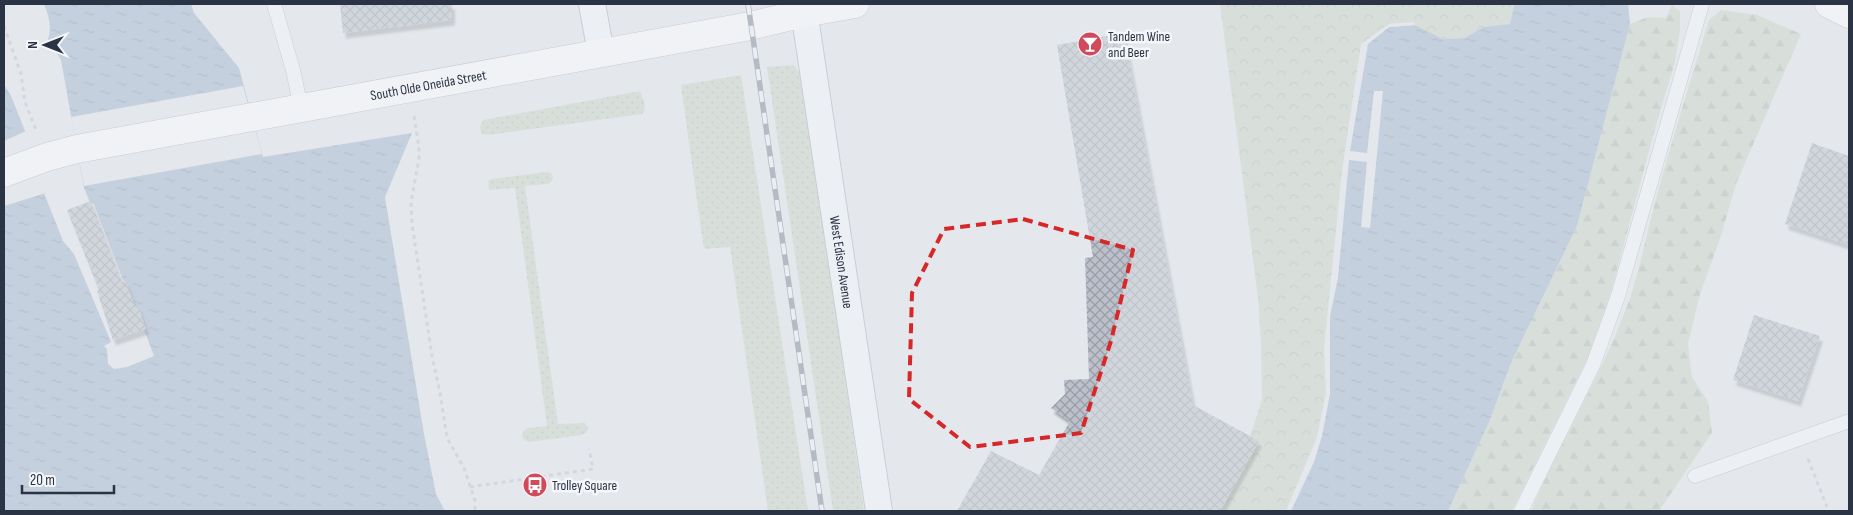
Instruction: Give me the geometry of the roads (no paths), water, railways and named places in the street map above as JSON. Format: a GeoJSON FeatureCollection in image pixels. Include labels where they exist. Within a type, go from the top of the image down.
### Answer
{"type":"FeatureCollection","features":[{"type":"Feature","properties":{"kind":"street"},"geometry":{"type":"LineString","coordinates":[[592,4],[601,53]]}},
{"type":"Feature","properties":{"kind":"street","name":"South Olde Oneida Street"},"geometry":{"type":"LineString","coordinates":[[4,173],[37,160],[77,149],[750,26],[804,8],[855,4]]}},
{"type":"Feature","properties":{"kind":"street"},"geometry":{"type":"LineString","coordinates":[[1829,4],[1849,14]]}},
{"type":"Feature","properties":{"kind":"street","name":"West Edison Avenue"},"geometry":{"type":"LineString","coordinates":[[804,8],[880,511]]}},
{"type":"Feature","properties":{"kind":"lane"},"geometry":{"type":"LineString","coordinates":[[274,4],[301,108]]}},
{"type":"Feature","properties":{"kind":"lane"},"geometry":{"type":"LineString","coordinates":[[1521,511],[1593,365],[1618,296],[1702,4]]}},
{"type":"Feature","properties":{"kind":"lane"},"geometry":{"type":"LineString","coordinates":[[1696,476],[1849,422]]}},
{"type":"Feature","properties":{"kind":"water"},"geometry":{"type":"Polygon","coordinates":[[[44,4],[191,4],[194,13],[239,68],[263,157],[412,133],[385,197],[424,434],[436,494],[445,511],[4,511],[4,84],[25,131],[44,193],[63,241],[74,254],[111,342],[104,346],[107,349],[108,364],[114,369],[127,367],[154,356],[94,204],[91,205],[84,188],[61,60],[48,39],[50,30],[44,4]]]}},
{"type":"Feature","properties":{"kind":"water"},"geometry":{"type":"Polygon","coordinates":[[[1514,4],[1628,4],[1630,24],[1577,226],[1511,363],[1489,422],[1448,511],[1289,511],[1320,438],[1328,392],[1327,349],[1344,172],[1363,45],[1390,27],[1415,25],[1443,39],[1465,38],[1483,27],[1510,24],[1514,4]]]}},
{"type":"Feature","properties":{"kind":"railway"},"geometry":{"type":"LineString","coordinates":[[748,4],[822,511]]}},
{"type":"Feature","properties":{"kind":"place","name":"Tandem Wine and Beer"},"geometry":{"type":"Point","coordinates":[1090,44]}},
{"type":"Feature","properties":{"kind":"place","name":"Trolley Square"},"geometry":{"type":"Point","coordinates":[535,485]}}]}
